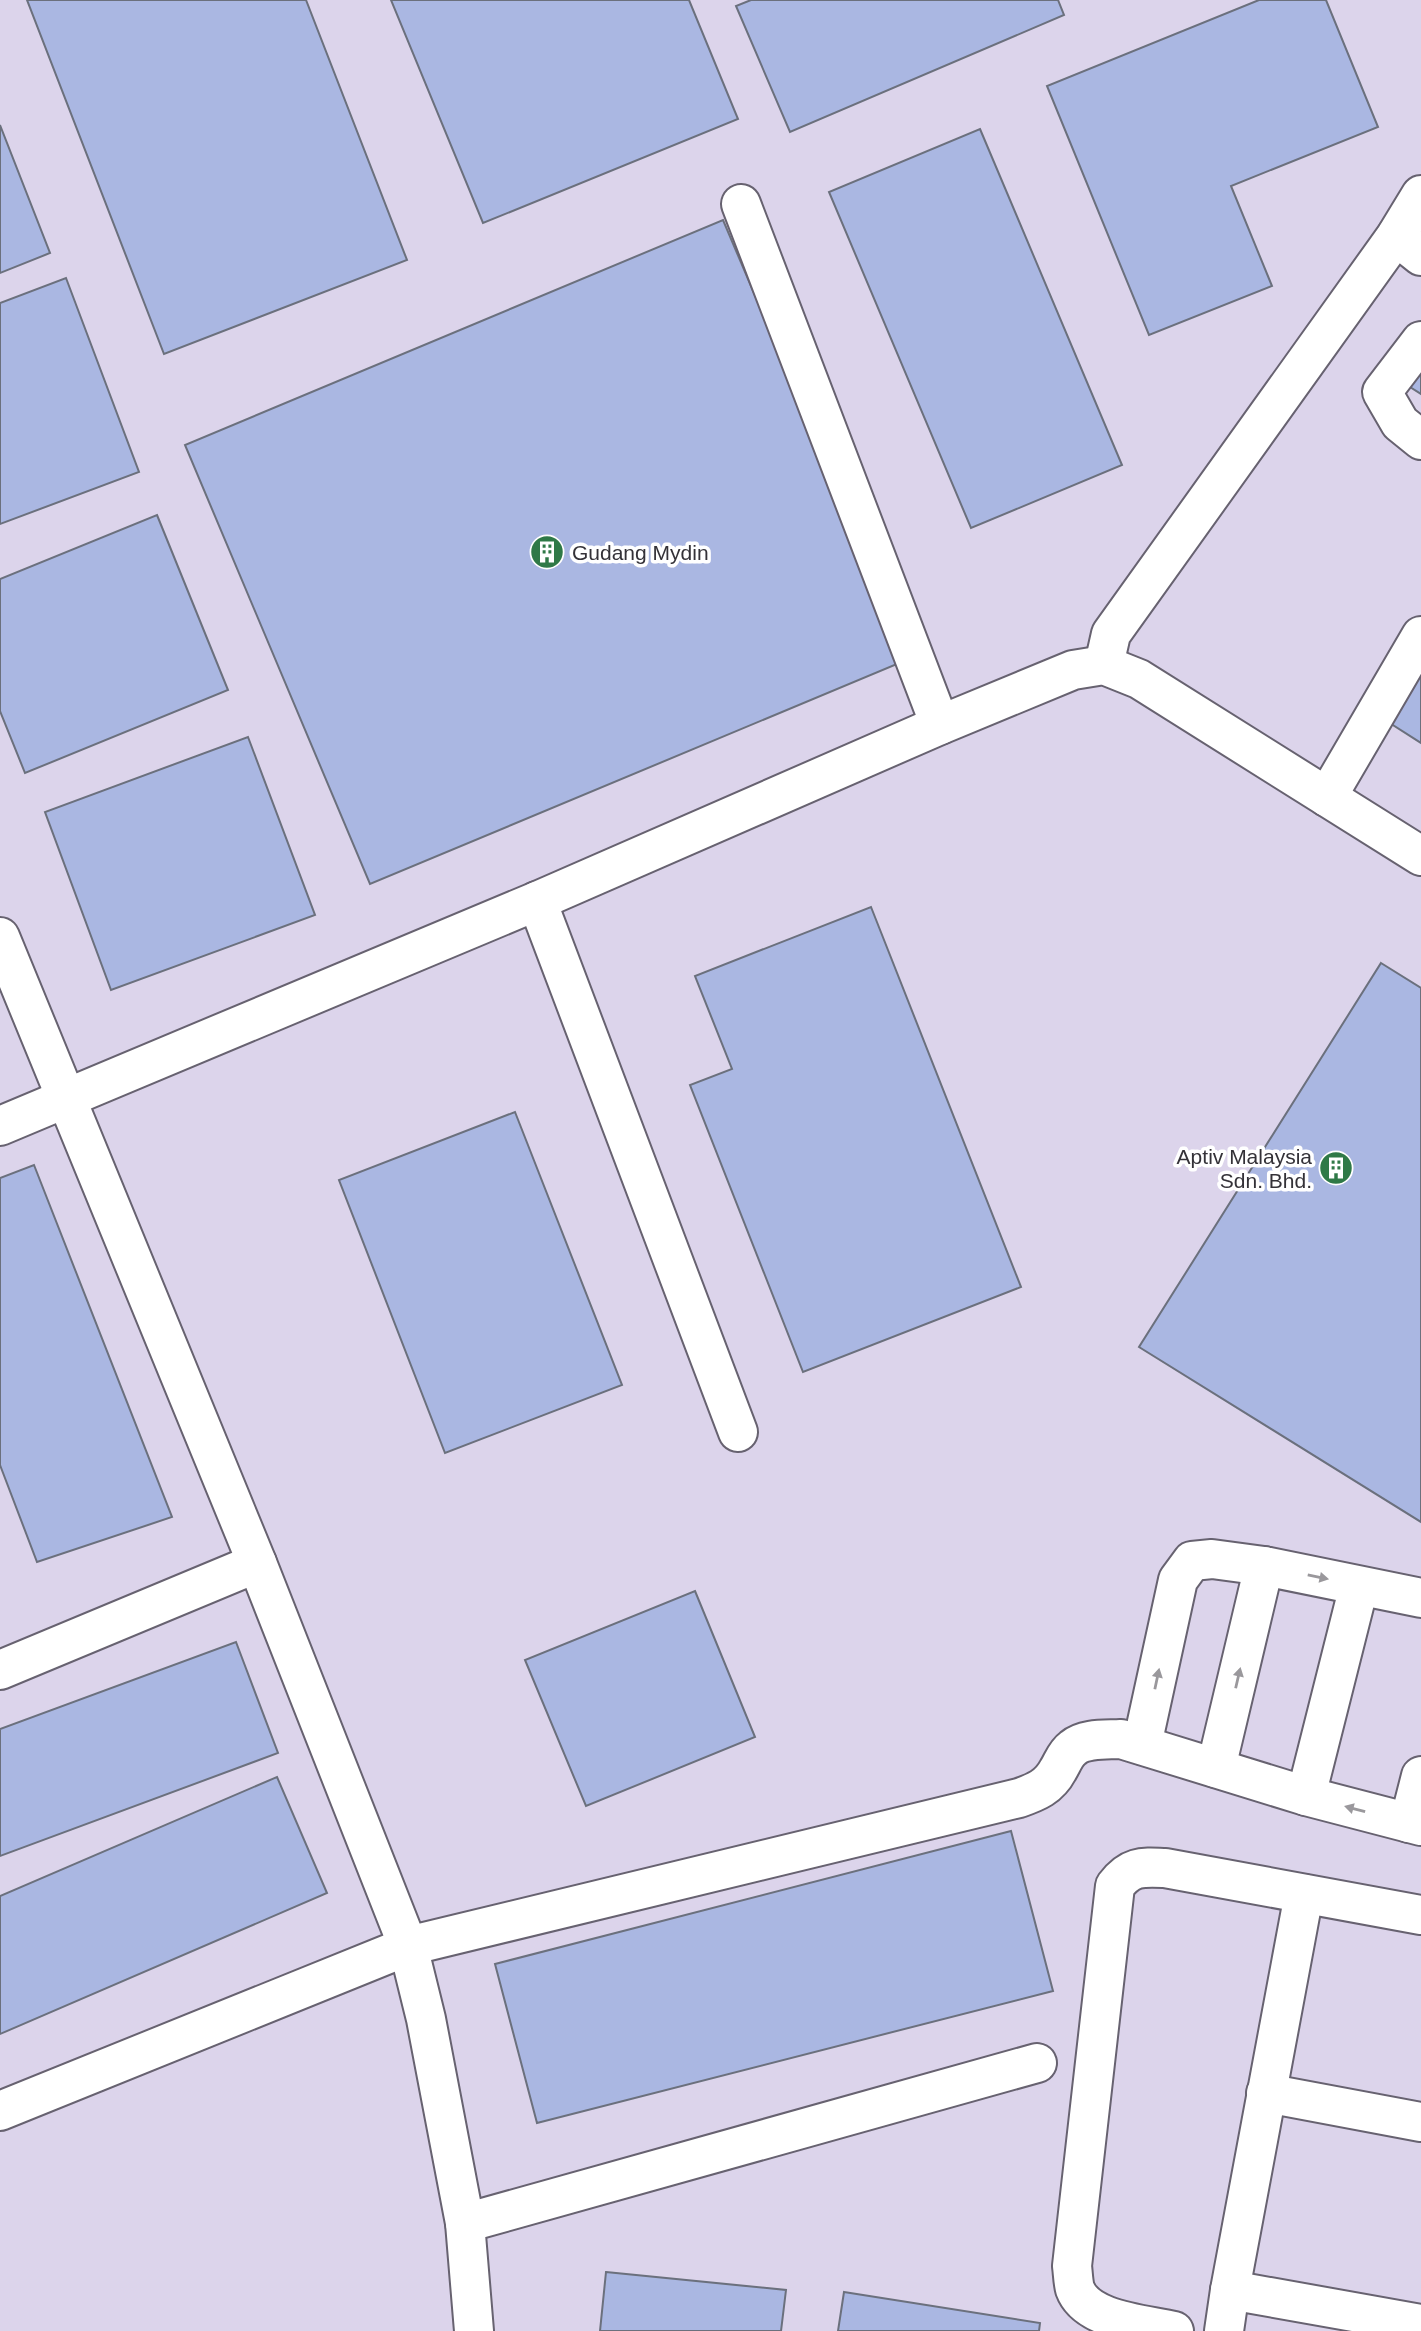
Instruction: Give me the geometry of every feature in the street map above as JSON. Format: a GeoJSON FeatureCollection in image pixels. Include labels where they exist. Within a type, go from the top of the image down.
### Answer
{"type":"FeatureCollection","features":[{"type":"Feature","properties":{"kind":"street"},"geometry":{"type":"LineString","coordinates":[[1104,666],[1111,634],[1408,246],[1421,195]]}},
{"type":"Feature","properties":{"kind":"street"},"geometry":{"type":"LineString","coordinates":[[741,204],[940,725]]}},
{"type":"Feature","properties":{"kind":"street"},"geometry":{"type":"LineString","coordinates":[[1421,341],[1382,392],[1400,424],[1421,440]]}},
{"type":"Feature","properties":{"kind":"street"},"geometry":{"type":"LineString","coordinates":[[1327,797],[1421,636]]}},
{"type":"Feature","properties":{"kind":"street"},"geometry":{"type":"LineString","coordinates":[[0,1126],[537,901],[940,725],[1073,670],[1104,666],[1139,678],[1421,856]]}},
{"type":"Feature","properties":{"kind":"street"},"geometry":{"type":"LineString","coordinates":[[537,901],[738,1432]]}},
{"type":"Feature","properties":{"kind":"street"},"geometry":{"type":"LineString","coordinates":[[0,937],[257,1563],[408,1946],[426,2020],[465,2223],[474,2331]]}},
{"type":"Feature","properties":{"kind":"street"},"geometry":{"type":"LineString","coordinates":[[1142,1745],[1178,1580],[1192,1561],[1212,1559],[1264,1566],[1421,1598]]}},
{"type":"Feature","properties":{"kind":"street"},"geometry":{"type":"LineString","coordinates":[[0,1670],[257,1563]]}},
{"type":"Feature","properties":{"kind":"street"},"geometry":{"type":"LineString","coordinates":[[1216,1768],[1264,1566]]}},
{"type":"Feature","properties":{"kind":"street"},"geometry":{"type":"LineString","coordinates":[[1306,1796],[1359,1586]]}},
{"type":"Feature","properties":{"kind":"street"},"geometry":{"type":"LineString","coordinates":[[0,2111],[408,1946],[1019,1798],[1048,1785],[1064,1757],[1074,1746],[1091,1740],[1121,1739],[1306,1796],[1415,1825],[1421,1776]]}},
{"type":"Feature","properties":{"kind":"street"},"geometry":{"type":"LineString","coordinates":[[1174,2331],[1098,2314],[1084,2303],[1075,2289],[1072,2266],[1115,1886],[1125,1873],[1144,1867],[1165,1868],[1421,1915]]}},
{"type":"Feature","properties":{"kind":"street"},"geometry":{"type":"LineString","coordinates":[[1224,2331],[1304,1894]]}},
{"type":"Feature","properties":{"kind":"street"},"geometry":{"type":"LineString","coordinates":[[465,2223],[1037,2063]]}},
{"type":"Feature","properties":{"kind":"street"},"geometry":{"type":"LineString","coordinates":[[1266,2093],[1421,2122]]}},
{"type":"Feature","properties":{"kind":"street"},"geometry":{"type":"LineString","coordinates":[[1230,2290],[1421,2324]]}},
{"type":"Feature","properties":{"kind":"shaded area"},"geometry":{"type":"Polygon","coordinates":[[[0,0],[1421,0],[1421,2331],[0,2331],[0,0]]]}},
{"type":"Feature","properties":{"kind":"building"},"geometry":{"type":"Polygon","coordinates":[[[27,0],[306,0],[407,260],[164,354],[27,0]]]}},
{"type":"Feature","properties":{"kind":"building"},"geometry":{"type":"Polygon","coordinates":[[[391,0],[689,0],[738,119],[483,223],[391,0]]]}},
{"type":"Feature","properties":{"kind":"building"},"geometry":{"type":"Polygon","coordinates":[[[751,0],[1058,0],[1064,15],[790,132],[736,6],[751,0]]]}},
{"type":"Feature","properties":{"kind":"building"},"geometry":{"type":"Polygon","coordinates":[[[1259,0],[1326,0],[1378,127],[1231,186],[1272,286],[1149,335],[1047,86],[1259,0]]]}},
{"type":"Feature","properties":{"kind":"building"},"geometry":{"type":"Polygon","coordinates":[[[0,125],[50,253],[0,273],[0,125]]]}},
{"type":"Feature","properties":{"kind":"building"},"geometry":{"type":"Polygon","coordinates":[[[980,129],[1122,465],[971,528],[829,192],[980,129]]]}},
{"type":"Feature","properties":{"kind":"building","name":"Gudang Mydin"},"geometry":{"type":"Polygon","coordinates":[[[723,220],[909,659],[370,884],[185,445],[723,220]]]}},
{"type":"Feature","properties":{"kind":"building"},"geometry":{"type":"Polygon","coordinates":[[[66,278],[139,472],[0,524],[0,303],[66,278]]]}},
{"type":"Feature","properties":{"kind":"building"},"geometry":{"type":"Polygon","coordinates":[[[1421,370],[1421,394],[1410,387],[1421,370]]]}},
{"type":"Feature","properties":{"kind":"building"},"geometry":{"type":"Polygon","coordinates":[[[157,515],[228,690],[25,773],[0,711],[0,579],[157,515]]]}},
{"type":"Feature","properties":{"kind":"building"},"geometry":{"type":"Polygon","coordinates":[[[1421,663],[1421,743],[1385,720],[1421,663]]]}},
{"type":"Feature","properties":{"kind":"building"},"geometry":{"type":"Polygon","coordinates":[[[248,737],[315,915],[111,990],[45,812],[248,737]]]}},
{"type":"Feature","properties":{"kind":"building"},"geometry":{"type":"Polygon","coordinates":[[[871,907],[1021,1287],[803,1372],[690,1085],[732,1069],[695,976],[871,907]]]}},
{"type":"Feature","properties":{"kind":"building","name":"Aptiv Malaysia Sdn. Bhd."},"geometry":{"type":"Polygon","coordinates":[[[1381,963],[1421,988],[1421,1522],[1139,1347],[1381,963]]]}},
{"type":"Feature","properties":{"kind":"building"},"geometry":{"type":"Polygon","coordinates":[[[515,1112],[622,1385],[445,1453],[339,1180],[515,1112]]]}},
{"type":"Feature","properties":{"kind":"building"},"geometry":{"type":"Polygon","coordinates":[[[34,1165],[172,1517],[37,1562],[0,1465],[0,1178],[34,1165]]]}},
{"type":"Feature","properties":{"kind":"building"},"geometry":{"type":"Polygon","coordinates":[[[695,1591],[755,1737],[586,1806],[525,1660],[695,1591]]]}},
{"type":"Feature","properties":{"kind":"building"},"geometry":{"type":"Polygon","coordinates":[[[236,1642],[278,1753],[0,1856],[0,1729],[236,1642]]]}},
{"type":"Feature","properties":{"kind":"building"},"geometry":{"type":"Polygon","coordinates":[[[277,1777],[327,1893],[0,2034],[0,1896],[277,1777]]]}},
{"type":"Feature","properties":{"kind":"building"},"geometry":{"type":"Polygon","coordinates":[[[1011,1831],[1053,1991],[537,2123],[495,1964],[1011,1831]]]}},
{"type":"Feature","properties":{"kind":"building"},"geometry":{"type":"Polygon","coordinates":[[[606,2272],[786,2290],[781,2331],[600,2331],[606,2272]]]}},
{"type":"Feature","properties":{"kind":"building"},"geometry":{"type":"Polygon","coordinates":[[[844,2292],[1040,2323],[1039,2331],[838,2331],[844,2292]]]}},
{"type":"Feature","properties":{"kind":"place","name":"Gudang Mydin"},"geometry":{"type":"Point","coordinates":[547,552]}},
{"type":"Feature","properties":{"kind":"place","name":"Aptiv Malaysia Sdn. Bhd."},"geometry":{"type":"Point","coordinates":[1336,1168]}}]}
